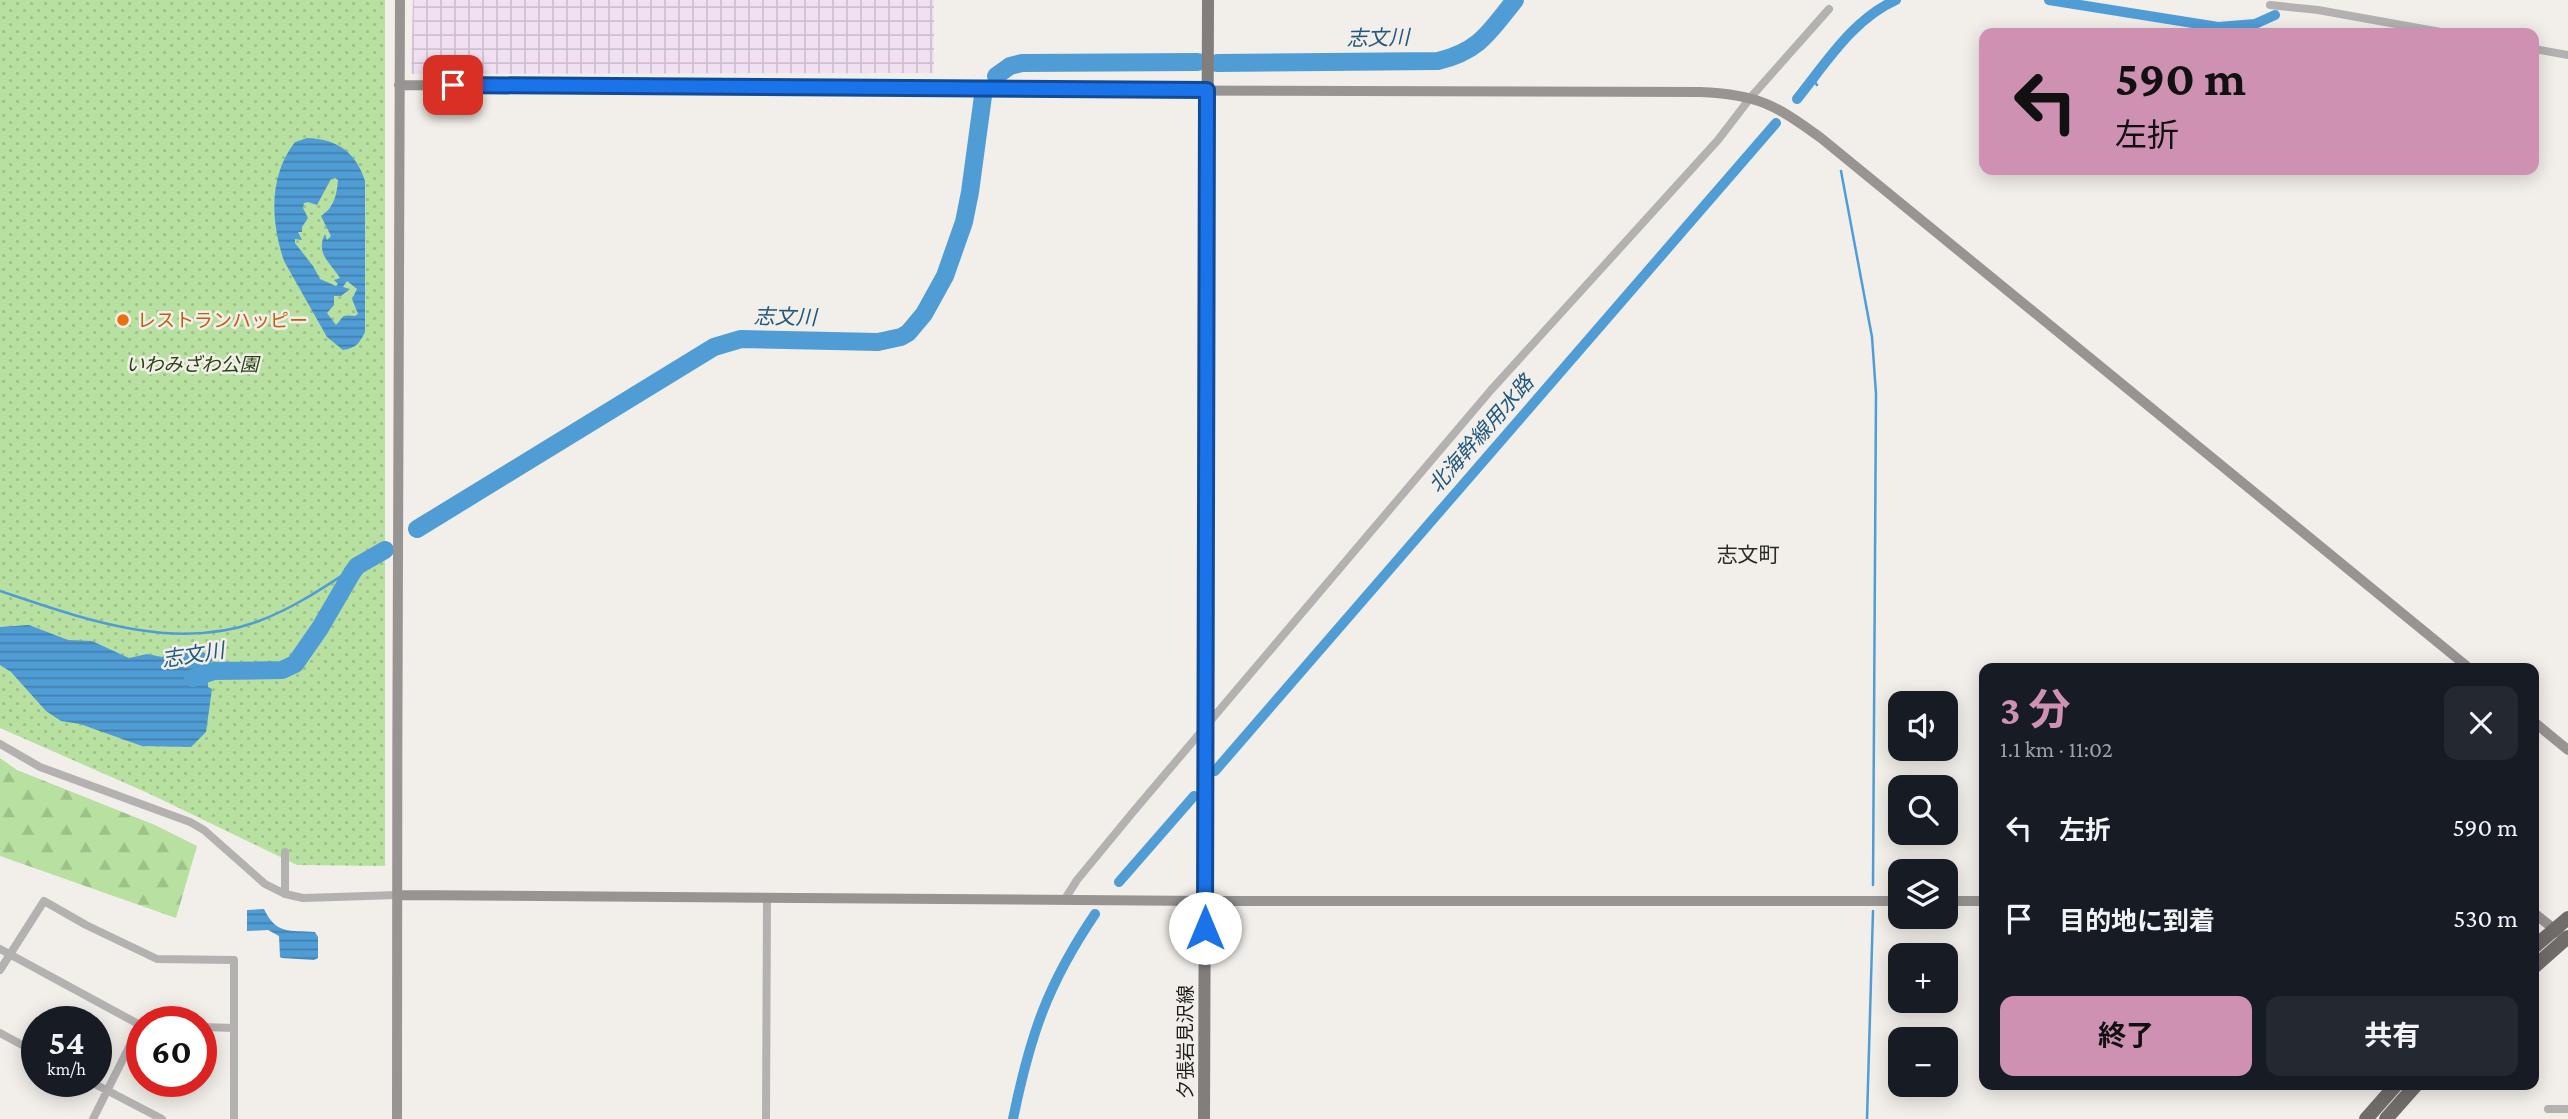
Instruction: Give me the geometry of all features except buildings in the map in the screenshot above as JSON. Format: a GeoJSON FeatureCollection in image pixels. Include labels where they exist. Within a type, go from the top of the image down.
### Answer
{"type":"FeatureCollection","features":[{"type":"Feature","properties":{"kind":"highway"},"geometry":{"type":"LineString","coordinates":[[2539,942],[2568,918]]}},
{"type":"Feature","properties":{"kind":"highway"},"geometry":{"type":"LineString","coordinates":[[2539,963],[2567,939]]}},
{"type":"Feature","properties":{"kind":"highway"},"geometry":{"type":"LineString","coordinates":[[2367,1119],[2392,1090]]}},
{"type":"Feature","properties":{"kind":"highway"},"geometry":{"type":"LineString","coordinates":[[2386,1119],[2412,1090]]}},
{"type":"Feature","properties":{"kind":"main road","name":"夕張岩見沢線"},"geometry":{"type":"LineString","coordinates":[[1204,1119],[1208,0]]}},
{"type":"Feature","properties":{"kind":"street"},"geometry":{"type":"LineString","coordinates":[[397,1119],[400,0]]}},
{"type":"Feature","properties":{"kind":"street"},"geometry":{"type":"LineString","coordinates":[[2270,5],[2318,10],[2418,28]]}},
{"type":"Feature","properties":{"kind":"street"},"geometry":{"type":"LineString","coordinates":[[1065,899],[1132,812],[1491,390],[1718,140],[1751,97],[1829,9]]}},
{"type":"Feature","properties":{"kind":"street"},"geometry":{"type":"LineString","coordinates":[[2539,50],[2568,55]]}},
{"type":"Feature","properties":{"kind":"street"},"geometry":{"type":"LineString","coordinates":[[399,85],[1700,92],[1751,97],[1783,110],[1821,138],[2463,663]]}},
{"type":"Feature","properties":{"kind":"street"},"geometry":{"type":"LineString","coordinates":[[2539,726],[2568,750]]}},
{"type":"Feature","properties":{"kind":"street"},"geometry":{"type":"LineString","coordinates":[[0,744],[40,767],[190,822],[205,830],[265,884],[285,894],[303,898],[398,895],[1205,901],[1888,901]]}},
{"type":"Feature","properties":{"kind":"street"},"geometry":{"type":"LineString","coordinates":[[285,852],[285,894]]}},
{"type":"Feature","properties":{"kind":"street"},"geometry":{"type":"LineString","coordinates":[[766,1119],[767,897]]}},
{"type":"Feature","properties":{"kind":"street"},"geometry":{"type":"LineString","coordinates":[[0,970],[4,951],[44,901],[86,925],[157,959],[234,960],[234,1119]]}},
{"type":"Feature","properties":{"kind":"street"},"geometry":{"type":"LineString","coordinates":[[1958,901],[1979,901]]}},
{"type":"Feature","properties":{"kind":"street"},"geometry":{"type":"LineString","coordinates":[[2539,917],[2567,939]]}},
{"type":"Feature","properties":{"kind":"street"},"geometry":{"type":"LineString","coordinates":[[4,951],[126,1018]]}},
{"type":"Feature","properties":{"kind":"street"},"geometry":{"type":"LineString","coordinates":[[217,1027],[234,1028]]}},
{"type":"Feature","properties":{"kind":"street"},"geometry":{"type":"LineString","coordinates":[[0,1033],[21,1044]]}},
{"type":"Feature","properties":{"kind":"street"},"geometry":{"type":"LineString","coordinates":[[112,1082],[126,1055]]}},
{"type":"Feature","properties":{"kind":"street"},"geometry":{"type":"LineString","coordinates":[[112,1092],[162,1119]]}},
{"type":"Feature","properties":{"kind":"street"},"geometry":{"type":"LineString","coordinates":[[93,1119],[104,1097]]}},
{"type":"Feature","properties":{"kind":"street"},"geometry":{"type":"LineString","coordinates":[[2548,1109],[2568,1109]]}},
{"type":"Feature","properties":{"kind":"shaded area"},"geometry":{"type":"Polygon","coordinates":[[[413,0],[934,0],[934,73],[411,74],[413,0]]]}},
{"type":"Feature","properties":{"kind":"green space","name":"いわみざわ公園"},"geometry":{"type":"Polygon","coordinates":[[[0,0],[385,0],[385,866],[297,865],[150,794],[0,728],[0,0]]]}},
{"type":"Feature","properties":{"kind":"green space"},"geometry":{"type":"Polygon","coordinates":[[[0,758],[17,770],[155,825],[197,846],[176,918],[0,856],[0,758]]]}},
{"type":"Feature","properties":{"kind":"water"},"geometry":{"type":"Polygon","coordinates":[[[307,138],[336,144],[351,155],[365,181],[365,332],[357,345],[351,348],[343,350],[327,337],[284,261],[276,231],[274,200],[280,170],[295,142],[307,138]],[[331,179],[317,205],[304,203],[303,208],[308,218],[302,232],[298,232],[302,240],[295,239],[295,243],[320,279],[336,286],[338,284],[334,280],[340,278],[323,253],[322,241],[325,234],[327,240],[331,236],[321,216],[334,200],[338,180],[331,179]],[[347,281],[343,287],[350,289],[341,296],[334,296],[334,305],[327,313],[336,325],[345,316],[358,314],[352,299],[357,289],[347,281]]]}},
{"type":"Feature","properties":{"kind":"water"},"geometry":{"type":"Polygon","coordinates":[[[29,625],[68,640],[92,641],[129,658],[147,654],[162,657],[171,652],[203,652],[213,659],[210,664],[216,665],[212,678],[208,680],[208,687],[212,689],[206,732],[191,747],[142,746],[80,724],[61,721],[46,711],[11,672],[0,665],[0,627],[29,625]]]}},
{"type":"Feature","properties":{"kind":"water"},"geometry":{"type":"Polygon","coordinates":[[[264,909],[274,923],[285,930],[315,932],[318,937],[318,958],[282,958],[279,936],[268,930],[247,931],[247,910],[264,909]]]}},
{"type":"Feature","properties":{"kind":"waterway","name":"志文川"},"geometry":{"type":"LineString","coordinates":[[1217,63],[1438,61],[1464,52],[1483,38],[1515,0]]}},
{"type":"Feature","properties":{"kind":"waterway","name":"北海幹線用水路"},"geometry":{"type":"LineString","coordinates":[[1797,99],[1853,30],[1866,18],[1896,0]]}},
{"type":"Feature","properties":{"kind":"waterway","name":"北海幹線用水路"},"geometry":{"type":"LineString","coordinates":[[2049,0],[2218,27],[2255,24],[2275,15]]}},
{"type":"Feature","properties":{"kind":"waterway","name":"志文川"},"geometry":{"type":"LineString","coordinates":[[996,76],[1010,66],[1022,63],[1198,62]]}},
{"type":"Feature","properties":{"kind":"waterway","name":"北海幹線用水路"},"geometry":{"type":"LineString","coordinates":[[1813,79],[1817,85]]}},
{"type":"Feature","properties":{"kind":"waterway","name":"志文川"},"geometry":{"type":"LineString","coordinates":[[417,529],[714,347],[741,339],[878,342],[908,333],[924,314],[945,276],[964,222],[983,96]]}},
{"type":"Feature","properties":{"kind":"waterway","name":"北海幹線用水路"},"geometry":{"type":"LineString","coordinates":[[1215,771],[1776,123]]}},
{"type":"Feature","properties":{"kind":"waterway"},"geometry":{"type":"LineString","coordinates":[[1841,171],[1872,337],[1876,394],[1873,885]]}},
{"type":"Feature","properties":{"kind":"waterway","name":"志文川"},"geometry":{"type":"LineString","coordinates":[[193,678],[214,671],[282,670],[295,664],[357,566],[385,550]]}},
{"type":"Feature","properties":{"kind":"waterway"},"geometry":{"type":"LineString","coordinates":[[0,591],[95,621],[161,633],[194,634],[227,630],[272,616],[357,566]]}},
{"type":"Feature","properties":{"kind":"waterway","name":"北海幹線用水路"},"geometry":{"type":"LineString","coordinates":[[1119,882],[1194,796]]}},
{"type":"Feature","properties":{"kind":"waterway"},"geometry":{"type":"LineString","coordinates":[[1867,1119],[1873,911]]}},
{"type":"Feature","properties":{"kind":"waterway","name":"北海幹線用水路"},"geometry":{"type":"LineString","coordinates":[[1013,1119],[1026,1062],[1042,1012],[1064,964],[1095,914]]}},
{"type":"Feature","properties":{"kind":"place","name":"レストランハッピー"},"geometry":{"type":"Point","coordinates":[123,320]}},
{"type":"Feature","properties":{"kind":"district","name":"志文町"},"geometry":{"type":"Point","coordinates":[1748,555]}},
{"type":"Feature","properties":{"kind":"route"},"geometry":{"type":"LineString","coordinates":[[453,85],[1207,90],[1205,928]]}}]}
